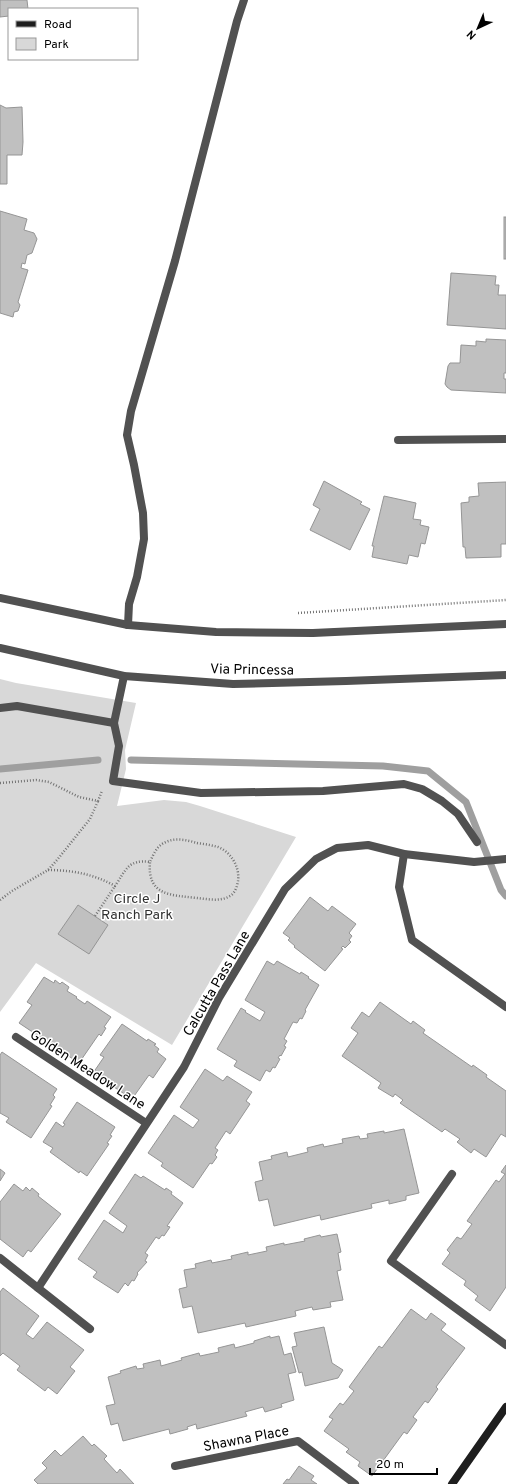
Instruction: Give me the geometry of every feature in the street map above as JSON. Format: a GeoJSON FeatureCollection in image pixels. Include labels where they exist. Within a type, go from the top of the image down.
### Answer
{"type":"FeatureCollection","features":[{"type":"Feature","properties":{"kind":"main road"},"geometry":{"type":"LineString","coordinates":[[452,1484],[506,1407]]}},
{"type":"Feature","properties":{"kind":"street"},"geometry":{"type":"LineString","coordinates":[[128,625],[129,604],[137,577],[144,539],[143,512],[127,435],[128,429],[175,261],[237,21],[244,0]]}},
{"type":"Feature","properties":{"kind":"street"},"geometry":{"type":"LineString","coordinates":[[398,440],[506,439]]}},
{"type":"Feature","properties":{"kind":"street"},"geometry":{"type":"LineString","coordinates":[[0,598],[128,625],[216,632],[313,633],[506,624]]}},
{"type":"Feature","properties":{"kind":"street","name":"Via Princessa"},"geometry":{"type":"LineString","coordinates":[[0,648],[124,676],[234,684],[346,682],[506,675]]}},
{"type":"Feature","properties":{"kind":"street"},"geometry":{"type":"LineString","coordinates":[[124,676],[114,723],[118,746],[113,781],[201,793],[323,791],[404,784],[422,789],[442,801],[458,814],[478,842]]}},
{"type":"Feature","properties":{"kind":"street"},"geometry":{"type":"LineString","coordinates":[[0,708],[17,706],[114,723]]}},
{"type":"Feature","properties":{"kind":"street","name":"Calcutta Pass Lane"},"geometry":{"type":"LineString","coordinates":[[38,1288],[184,1067],[219,998],[285,889],[316,859],[337,848],[368,845],[404,854],[474,862],[506,859]]}},
{"type":"Feature","properties":{"kind":"street"},"geometry":{"type":"LineString","coordinates":[[404,854],[399,886],[412,940],[506,1007]]}},
{"type":"Feature","properties":{"kind":"street","name":"Golden Meadow Lane"},"geometry":{"type":"LineString","coordinates":[[16,1037],[146,1123]]}},
{"type":"Feature","properties":{"kind":"street"},"geometry":{"type":"LineString","coordinates":[[452,1174],[391,1261],[506,1345]]}},
{"type":"Feature","properties":{"kind":"street"},"geometry":{"type":"LineString","coordinates":[[0,1258],[90,1329]]}},
{"type":"Feature","properties":{"kind":"street","name":"Shawna Place"},"geometry":{"type":"LineString","coordinates":[[175,1466],[298,1441],[355,1484]]}},
{"type":"Feature","properties":{"kind":"path"},"geometry":{"type":"LineString","coordinates":[[298,613],[506,600]]}},
{"type":"Feature","properties":{"kind":"path"},"geometry":{"type":"LineString","coordinates":[[0,783],[36,780],[49,782],[80,797],[98,801]]}},
{"type":"Feature","properties":{"kind":"path"},"geometry":{"type":"LineString","coordinates":[[0,900],[12,891],[48,870],[58,860],[90,819],[103,790]]}},
{"type":"Feature","properties":{"kind":"path"},"geometry":{"type":"LineString","coordinates":[[173,840],[184,840],[218,847],[225,851],[234,860],[238,870],[236,891],[222,900],[168,895],[160,890],[153,882],[149,873],[150,862],[153,854],[164,843],[173,840]]}},
{"type":"Feature","properties":{"kind":"path"},"geometry":{"type":"LineString","coordinates":[[96,916],[127,868],[134,862],[150,862]]}},
{"type":"Feature","properties":{"kind":"path"},"geometry":{"type":"LineString","coordinates":[[48,870],[76,872],[93,876],[114,886]]}},
{"type":"Feature","properties":{"kind":"green space","name":"Circle J Ranch Park"},"geometry":{"type":"Polygon","coordinates":[[[0,679],[136,703],[125,750],[126,769],[117,806],[164,800],[186,802],[296,837],[172,1045],[36,963],[0,1012],[0,679]]]}},
{"type":"Feature","properties":{"kind":"building"},"geometry":{"type":"Polygon","coordinates":[[[0,0],[27,0],[28,8],[8,8],[8,16],[0,17],[0,0]]]}},
{"type":"Feature","properties":{"kind":"building"},"geometry":{"type":"Polygon","coordinates":[[[0,105],[6,108],[22,107],[22,155],[7,155],[7,184],[0,184],[0,105]]]}},
{"type":"Feature","properties":{"kind":"building"},"geometry":{"type":"Polygon","coordinates":[[[0,211],[27,219],[24,230],[34,233],[37,239],[32,253],[27,255],[25,264],[22,263],[21,268],[28,270],[18,302],[20,305],[18,311],[14,312],[13,317],[0,313],[0,211]]]}},
{"type":"Feature","properties":{"kind":"building"},"geometry":{"type":"Polygon","coordinates":[[[504,217],[506,217],[506,259],[504,259],[504,217]]]}},
{"type":"Feature","properties":{"kind":"building"},"geometry":{"type":"Polygon","coordinates":[[[451,273],[496,276],[495,285],[499,285],[498,295],[506,295],[506,329],[447,325],[451,273]]]}},
{"type":"Feature","properties":{"kind":"building"},"geometry":{"type":"Polygon","coordinates":[[[486,339],[506,340],[506,373],[504,373],[504,379],[506,379],[506,393],[451,390],[445,384],[448,366],[450,363],[460,363],[461,345],[476,346],[476,341],[486,342],[486,339]]]}},
{"type":"Feature","properties":{"kind":"building"},"geometry":{"type":"Polygon","coordinates":[[[324,481],[362,502],[360,504],[370,509],[350,550],[310,530],[320,509],[313,505],[324,481]]]}},
{"type":"Feature","properties":{"kind":"building"},"geometry":{"type":"Polygon","coordinates":[[[506,482],[506,544],[501,544],[501,557],[466,558],[465,547],[463,547],[461,503],[469,502],[469,497],[479,496],[478,483],[506,482]]]}},
{"type":"Feature","properties":{"kind":"building"},"geometry":{"type":"Polygon","coordinates":[[[384,496],[416,503],[413,519],[421,520],[420,525],[429,527],[425,544],[421,543],[418,557],[409,555],[407,564],[372,557],[374,546],[372,546],[384,496]]]}},
{"type":"Feature","properties":{"kind":"building"},"geometry":{"type":"Polygon","coordinates":[[[310,897],[328,911],[332,906],[356,924],[349,933],[352,936],[349,940],[351,942],[345,948],[343,946],[341,948],[343,949],[325,971],[294,947],[295,946],[288,940],[290,938],[283,933],[310,897]]]}},
{"type":"Feature","properties":{"kind":"building"},"geometry":{"type":"Polygon","coordinates":[[[78,905],[108,925],[89,954],[58,934],[78,905]]]}},
{"type":"Feature","properties":{"kind":"building"},"geometry":{"type":"Polygon","coordinates":[[[267,961],[274,965],[277,961],[300,974],[301,972],[319,985],[305,1010],[306,1011],[302,1019],[300,1018],[297,1023],[293,1022],[284,1039],[287,1041],[284,1046],[286,1047],[281,1056],[280,1055],[278,1058],[280,1059],[275,1068],[273,1067],[270,1072],[266,1070],[260,1081],[234,1066],[237,1061],[217,1049],[241,1008],[260,1021],[265,1012],[245,1000],[267,961]]]}},
{"type":"Feature","properties":{"kind":"building"},"geometry":{"type":"Polygon","coordinates":[[[44,977],[54,983],[55,980],[60,984],[62,982],[69,987],[67,991],[77,997],[76,998],[85,1004],[87,1001],[111,1017],[104,1027],[106,1028],[101,1036],[99,1034],[79,1063],[19,1023],[32,1005],[27,1002],[44,977]]]}},
{"type":"Feature","properties":{"kind":"building"},"geometry":{"type":"Polygon","coordinates":[[[380,1002],[411,1024],[413,1021],[425,1030],[423,1033],[472,1067],[473,1065],[487,1075],[486,1077],[506,1091],[506,1137],[501,1134],[486,1157],[474,1149],[471,1153],[457,1142],[460,1139],[445,1129],[442,1132],[400,1103],[403,1100],[395,1094],[393,1097],[378,1088],[381,1083],[342,1056],[358,1033],[351,1028],[362,1012],[369,1017],[380,1002]]]}},
{"type":"Feature","properties":{"kind":"building"},"geometry":{"type":"Polygon","coordinates":[[[122,1024],[147,1041],[148,1039],[156,1044],[154,1045],[159,1049],[157,1052],[166,1059],[153,1078],[149,1075],[132,1099],[93,1073],[104,1057],[100,1055],[122,1024]]]}},
{"type":"Feature","properties":{"kind":"building"},"geometry":{"type":"Polygon","coordinates":[[[2,1052],[57,1089],[53,1095],[55,1097],[50,1105],[52,1106],[31,1138],[6,1122],[9,1118],[0,1113],[0,1055],[2,1052]]]}},
{"type":"Feature","properties":{"kind":"building"},"geometry":{"type":"Polygon","coordinates":[[[205,1069],[223,1081],[227,1076],[252,1092],[246,1101],[250,1104],[230,1134],[226,1131],[215,1148],[218,1150],[215,1155],[217,1157],[212,1164],[210,1163],[193,1188],[161,1166],[163,1163],[148,1153],[174,1115],[193,1128],[199,1120],[180,1107],[205,1069]]]}},
{"type":"Feature","properties":{"kind":"building"},"geometry":{"type":"Polygon","coordinates":[[[77,1102],[115,1127],[110,1135],[112,1136],[107,1143],[109,1144],[87,1176],[80,1171],[79,1173],[50,1152],[53,1148],[43,1142],[56,1122],[63,1127],[65,1124],[63,1123],[77,1102]]]}},
{"type":"Feature","properties":{"kind":"building"},"geometry":{"type":"Polygon","coordinates":[[[404,1129],[419,1193],[406,1196],[406,1200],[389,1204],[389,1200],[371,1204],[372,1208],[321,1220],[320,1215],[274,1226],[268,1199],[259,1201],[255,1182],[263,1180],[259,1162],[272,1159],[271,1156],[287,1152],[288,1157],[308,1152],[307,1148],[323,1144],[324,1147],[343,1143],[342,1139],[359,1136],[360,1139],[368,1138],[367,1134],[384,1131],[384,1133],[404,1129]]]}},
{"type":"Feature","properties":{"kind":"building"},"geometry":{"type":"Polygon","coordinates":[[[506,1165],[506,1287],[490,1311],[475,1300],[478,1296],[464,1285],[466,1281],[442,1264],[450,1253],[447,1250],[457,1237],[461,1239],[472,1224],[467,1221],[496,1180],[499,1182],[505,1174],[501,1172],[506,1165]]]}},
{"type":"Feature","properties":{"kind":"building"},"geometry":{"type":"Polygon","coordinates":[[[0,1169],[5,1173],[0,1181],[0,1169]]]}},
{"type":"Feature","properties":{"kind":"building"},"geometry":{"type":"Polygon","coordinates":[[[135,1174],[141,1178],[143,1176],[165,1190],[166,1188],[183,1203],[167,1226],[170,1227],[164,1236],[162,1235],[159,1239],[156,1237],[145,1253],[148,1255],[145,1261],[147,1262],[137,1273],[138,1274],[134,1281],[132,1280],[128,1286],[125,1283],[118,1293],[93,1277],[97,1272],[78,1259],[104,1220],[123,1233],[127,1226],[109,1213],[135,1174]]]}},
{"type":"Feature","properties":{"kind":"building"},"geometry":{"type":"Polygon","coordinates":[[[14,1184],[23,1191],[26,1187],[30,1191],[32,1188],[39,1194],[38,1196],[61,1214],[31,1252],[28,1250],[23,1257],[0,1239],[0,1202],[14,1184]]]}},
{"type":"Feature","properties":{"kind":"building"},"geometry":{"type":"Polygon","coordinates":[[[337,1234],[341,1252],[338,1253],[341,1270],[337,1271],[343,1300],[330,1302],[331,1307],[313,1310],[312,1307],[295,1311],[296,1316],[246,1327],[245,1323],[198,1333],[192,1306],[183,1308],[179,1289],[187,1287],[184,1270],[196,1268],[195,1264],[211,1260],[212,1263],[232,1259],[231,1256],[248,1252],[248,1255],[267,1251],[266,1247],[284,1243],[284,1245],[305,1241],[304,1239],[320,1235],[321,1237],[337,1234]]]}},
{"type":"Feature","properties":{"kind":"building"},"geometry":{"type":"Polygon","coordinates":[[[3,1288],[39,1316],[26,1334],[33,1339],[47,1322],[84,1350],[70,1367],[75,1371],[57,1394],[48,1387],[45,1391],[17,1370],[20,1366],[3,1353],[0,1356],[0,1292],[3,1288]]]}},
{"type":"Feature","properties":{"kind":"building"},"geometry":{"type":"Polygon","coordinates":[[[411,1309],[426,1320],[431,1313],[446,1324],[441,1330],[465,1348],[436,1387],[438,1389],[428,1403],[425,1401],[413,1417],[417,1420],[407,1434],[404,1432],[372,1476],[358,1466],[360,1462],[346,1452],[349,1449],[324,1431],[333,1419],[329,1417],[340,1403],[343,1405],[354,1391],[349,1387],[379,1346],[382,1348],[411,1309]]]}},
{"type":"Feature","properties":{"kind":"building"},"geometry":{"type":"Polygon","coordinates":[[[324,1327],[332,1363],[343,1370],[338,1378],[305,1386],[302,1372],[299,1373],[292,1347],[297,1346],[294,1333],[324,1327]]]}},
{"type":"Feature","properties":{"kind":"building"},"geometry":{"type":"Polygon","coordinates":[[[270,1336],[270,1338],[279,1336],[284,1355],[291,1353],[296,1372],[288,1374],[294,1400],[281,1404],[282,1407],[265,1412],[263,1407],[245,1412],[247,1416],[197,1429],[196,1424],[187,1427],[188,1429],[170,1434],[169,1429],[123,1441],[118,1423],[111,1425],[106,1406],[115,1404],[108,1377],[136,1366],[137,1369],[144,1368],[143,1364],[160,1360],[161,1366],[199,1353],[200,1356],[219,1352],[218,1348],[234,1344],[235,1348],[254,1343],[254,1341],[270,1336]]]}},
{"type":"Feature","properties":{"kind":"building"},"geometry":{"type":"Polygon","coordinates":[[[83,1436],[92,1446],[94,1444],[107,1456],[104,1459],[117,1473],[120,1469],[134,1484],[38,1484],[34,1480],[47,1468],[42,1463],[55,1450],[61,1456],[83,1436]]]}},
{"type":"Feature","properties":{"kind":"building"},"geometry":{"type":"Polygon","coordinates":[[[299,1466],[314,1476],[311,1480],[317,1484],[283,1484],[287,1479],[289,1480],[299,1466]]]}},
{"type":"Feature","properties":{"kind":"waterway"},"geometry":{"type":"LineString","coordinates":[[0,769],[98,760]]}},
{"type":"Feature","properties":{"kind":"waterway"},"geometry":{"type":"LineString","coordinates":[[131,760],[383,766],[428,771],[466,802],[501,890],[506,896]]}}]}
